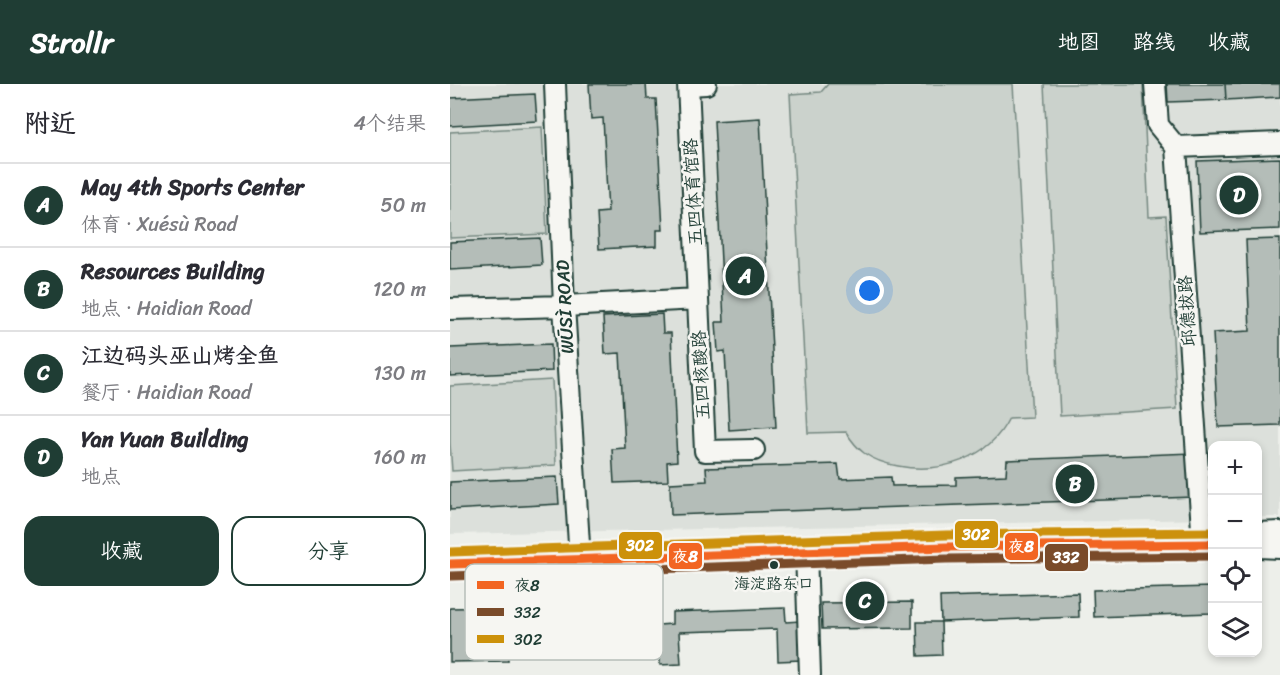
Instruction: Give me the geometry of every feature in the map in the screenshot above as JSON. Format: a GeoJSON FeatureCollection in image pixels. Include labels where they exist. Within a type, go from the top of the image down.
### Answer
{"type":"FeatureCollection","features":[{"type":"Feature","properties":{"kind":"street","name":"WŪSÌ ROAD"},"geometry":{"type":"LineString","coordinates":[[555,84],[564,306],[580,560]]}},
{"type":"Feature","properties":{"kind":"street"},"geometry":{"type":"LineString","coordinates":[[688,84],[706,84]]}},
{"type":"Feature","properties":{"kind":"street","name":"五四体育馆路"},"geometry":{"type":"LineString","coordinates":[[688,84],[698,299]]}},
{"type":"Feature","properties":{"kind":"street"},"geometry":{"type":"LineString","coordinates":[[1155,84],[1158,126],[1176,147],[1280,144]]}},
{"type":"Feature","properties":{"kind":"street","name":"邱德拔路"},"geometry":{"type":"LineString","coordinates":[[1176,147],[1208,531]]}},
{"type":"Feature","properties":{"kind":"street"},"geometry":{"type":"LineString","coordinates":[[450,309],[698,299]]}},
{"type":"Feature","properties":{"kind":"street","name":"五四核酸路"},"geometry":{"type":"LineString","coordinates":[[698,299],[705,451],[754,450]]}},
{"type":"Feature","properties":{"kind":"street"},"geometry":{"type":"LineString","coordinates":[[1262,533],[1280,532]]}},
{"type":"Feature","properties":{"kind":"street"},"geometry":{"type":"LineString","coordinates":[[450,564],[946,547],[1208,543]]}},
{"type":"Feature","properties":{"kind":"street"},"geometry":{"type":"LineString","coordinates":[[1262,547],[1280,548]]}},
{"type":"Feature","properties":{"kind":"street"},"geometry":{"type":"LineString","coordinates":[[806,551],[810,675]]}},
{"type":"Feature","properties":{"kind":"shaded area"},"geometry":{"type":"Polygon","coordinates":[[[450,84],[1280,84],[1280,517],[1262,517],[1262,441],[1208,441],[1208,519],[450,534],[450,84]]]}},
{"type":"Feature","properties":{"kind":"shaded area"},"geometry":{"type":"Polygon","coordinates":[[[828,84],[1013,84],[1032,417],[1009,418],[989,444],[962,460],[931,468],[898,466],[872,458],[864,453],[846,432],[808,433],[790,94],[821,92],[828,84]]]}},
{"type":"Feature","properties":{"kind":"shaded area"},"geometry":{"type":"Polygon","coordinates":[[[1044,84],[1143,84],[1149,217],[1166,216],[1177,409],[1060,416],[1044,84]]]}},
{"type":"Feature","properties":{"kind":"shaded area"},"geometry":{"type":"Polygon","coordinates":[[[542,127],[547,234],[450,238],[450,132],[542,127]]]}},
{"type":"Feature","properties":{"kind":"shaded area"},"geometry":{"type":"Polygon","coordinates":[[[552,380],[556,465],[452,471],[450,386],[552,380]]]}},
{"type":"Feature","properties":{"kind":"building"},"geometry":{"type":"Polygon","coordinates":[[[589,84],[646,84],[647,99],[656,99],[663,230],[657,230],[657,246],[599,249],[597,213],[608,212],[603,118],[591,119],[589,84]]]}},
{"type":"Feature","properties":{"kind":"building"},"geometry":{"type":"Polygon","coordinates":[[[1167,84],[1225,84],[1226,100],[1168,102],[1167,84]]]}},
{"type":"Feature","properties":{"kind":"building"},"geometry":{"type":"Polygon","coordinates":[[[1225,84],[1280,84],[1280,97],[1226,100],[1225,84]]]}},
{"type":"Feature","properties":{"kind":"building"},"geometry":{"type":"Polygon","coordinates":[[[535,94],[537,121],[450,126],[450,98],[535,94]]]}},
{"type":"Feature","properties":{"kind":"building"},"geometry":{"type":"Polygon","coordinates":[[[760,118],[776,427],[729,430],[725,351],[718,352],[716,322],[724,322],[714,121],[760,118]]]}},
{"type":"Feature","properties":{"kind":"building"},"geometry":{"type":"Polygon","coordinates":[[[1280,158],[1280,229],[1200,232],[1197,161],[1280,158]]]}},
{"type":"Feature","properties":{"kind":"building"},"geometry":{"type":"Polygon","coordinates":[[[540,238],[542,265],[450,270],[450,242],[540,238]]]}},
{"type":"Feature","properties":{"kind":"building"},"geometry":{"type":"Polygon","coordinates":[[[1280,239],[1280,425],[1218,427],[1213,333],[1250,331],[1246,240],[1280,239]]]}},
{"type":"Feature","properties":{"kind":"building"},"geometry":{"type":"Polygon","coordinates":[[[662,314],[663,333],[671,333],[677,461],[667,462],[668,481],[614,483],[612,449],[625,448],[620,353],[605,354],[603,317],[662,314]]]}},
{"type":"Feature","properties":{"kind":"building"},"geometry":{"type":"Polygon","coordinates":[[[551,344],[552,371],[450,376],[450,348],[551,344]]]}},
{"type":"Feature","properties":{"kind":"building"},"geometry":{"type":"Polygon","coordinates":[[[1193,453],[1194,497],[671,515],[670,483],[707,481],[706,468],[838,464],[840,479],[891,477],[892,486],[956,485],[956,477],[1006,475],[1007,460],[1193,453]]]}},
{"type":"Feature","properties":{"kind":"building"},"geometry":{"type":"Polygon","coordinates":[[[557,477],[559,504],[450,510],[450,482],[557,477]]]}},
{"type":"Feature","properties":{"kind":"building"},"geometry":{"type":"Polygon","coordinates":[[[1208,587],[1208,613],[1094,617],[1093,590],[1208,587]]]}},
{"type":"Feature","properties":{"kind":"building"},"geometry":{"type":"Polygon","coordinates":[[[1078,593],[1079,617],[941,622],[940,597],[1078,593]]]}},
{"type":"Feature","properties":{"kind":"building"},"geometry":{"type":"Polygon","coordinates":[[[912,602],[912,628],[822,629],[821,603],[912,602]]]}},
{"type":"Feature","properties":{"kind":"building"},"geometry":{"type":"Polygon","coordinates":[[[450,608],[465,608],[465,660],[508,661],[450,662],[450,608]]]}},
{"type":"Feature","properties":{"kind":"building"},"geometry":{"type":"Polygon","coordinates":[[[785,608],[786,622],[800,621],[801,660],[778,661],[777,629],[679,632],[681,664],[660,665],[660,660],[663,660],[663,625],[672,624],[672,612],[785,608]]]}},
{"type":"Feature","properties":{"kind":"building"},"geometry":{"type":"Polygon","coordinates":[[[917,622],[941,622],[942,655],[918,656],[917,622]]]}},
{"type":"Feature","properties":{"kind":"transit line","name":"302"},"geometry":{"type":"LineString","coordinates":[[450,552],[946,535],[1208,532]]}},
{"type":"Feature","properties":{"kind":"transit line","name":"夜8"},"geometry":{"type":"LineString","coordinates":[[450,564],[946,547],[1208,544]]}},
{"type":"Feature","properties":{"kind":"transit line","name":"332"},"geometry":{"type":"LineString","coordinates":[[663,569],[946,559],[1208,556]]}},
{"type":"Feature","properties":{"kind":"transit line","name":"332"},"geometry":{"type":"LineString","coordinates":[[450,576],[465,575]]}},
{"type":"Feature","properties":{"kind":"place","name":"Yan Yuan Building"},"geometry":{"type":"Point","coordinates":[1239,195]}},
{"type":"Feature","properties":{"kind":"place","name":"May 4th Sports Center"},"geometry":{"type":"Point","coordinates":[745,276]}},
{"type":"Feature","properties":{"kind":"place","name":"Resources Building"},"geometry":{"type":"Point","coordinates":[1075,484]}},
{"type":"Feature","properties":{"kind":"place","name":"海淀路东口"},"geometry":{"type":"Point","coordinates":[774,565]}},
{"type":"Feature","properties":{"kind":"place","name":"江边码头巫山烤全鱼"},"geometry":{"type":"Point","coordinates":[865,601]}}]}
